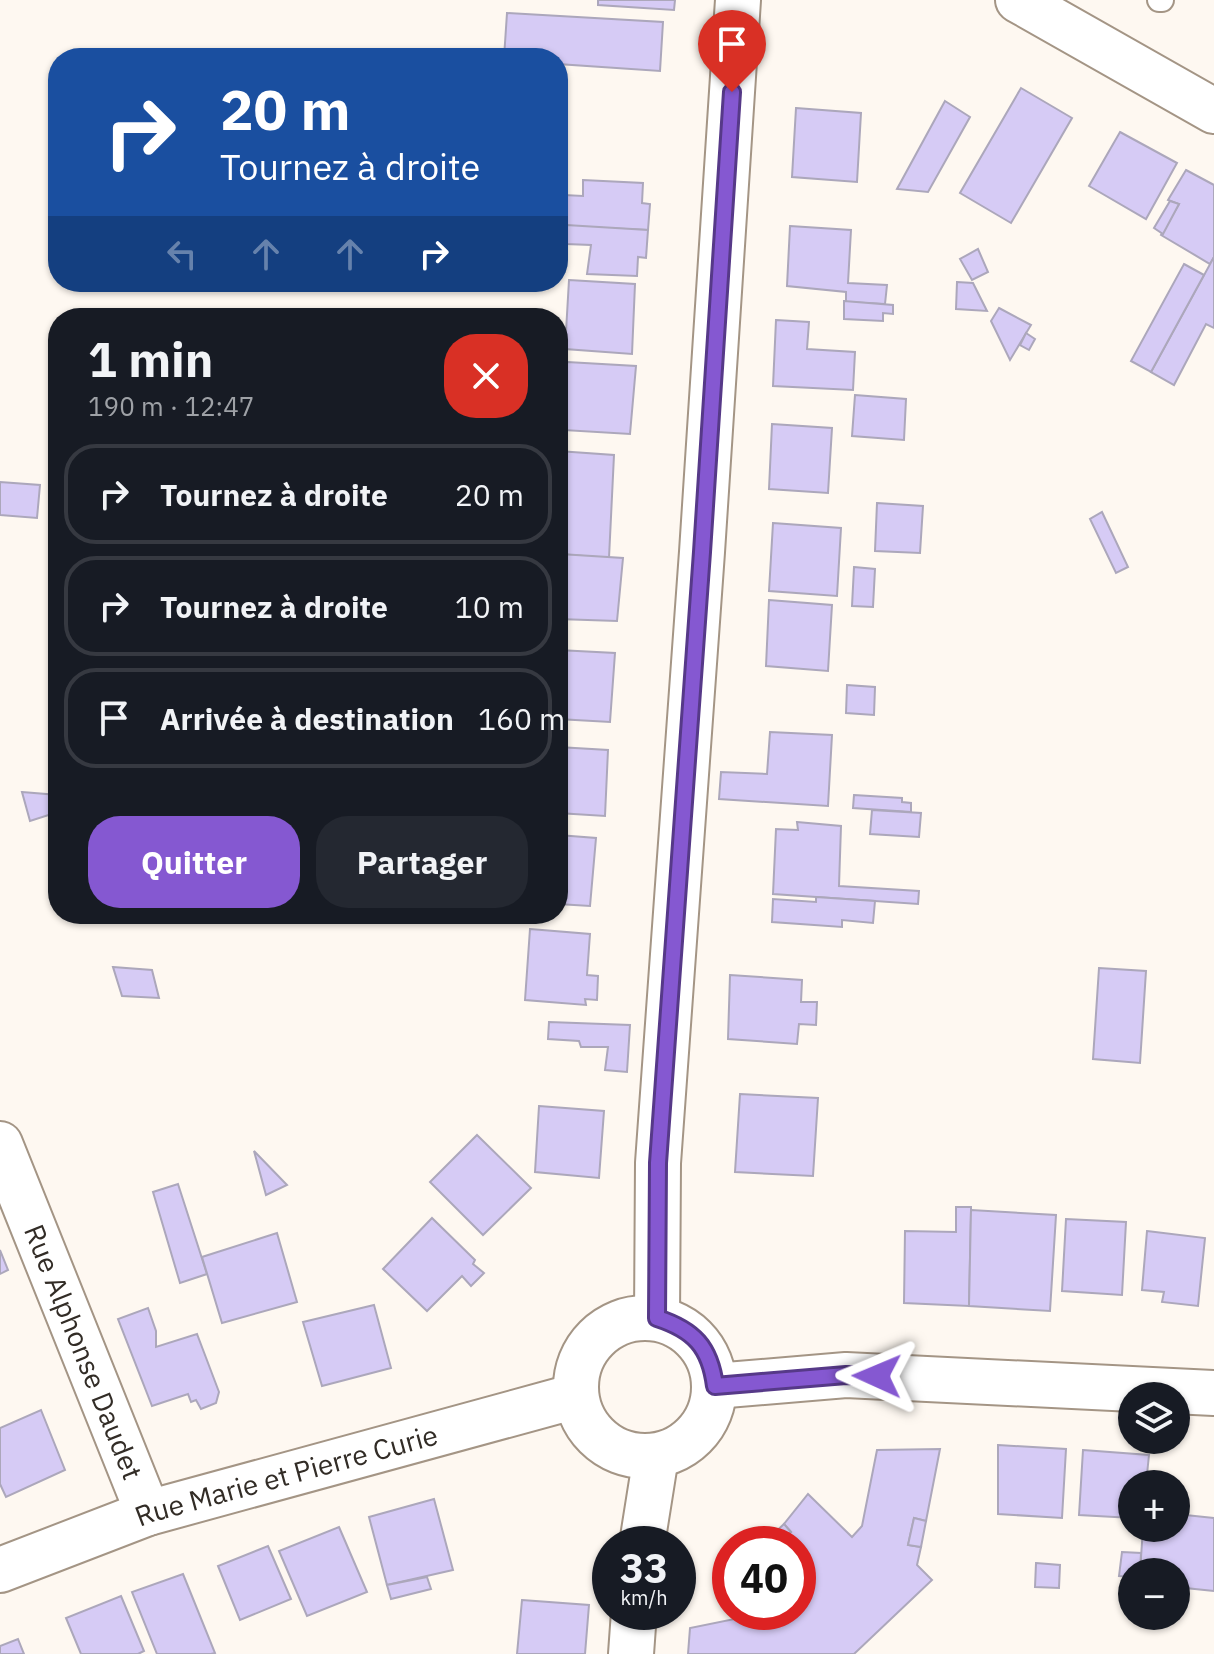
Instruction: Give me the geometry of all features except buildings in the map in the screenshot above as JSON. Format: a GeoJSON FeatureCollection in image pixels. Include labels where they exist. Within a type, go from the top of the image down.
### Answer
{"type":"FeatureCollection","features":[{"type":"Feature","properties":{"kind":"street"},"geometry":{"type":"LineString","coordinates":[[657,1318],[658,1163],[738,0]]}},
{"type":"Feature","properties":{"kind":"street"},"geometry":{"type":"LineString","coordinates":[[1018,0],[1214,111]]}},
{"type":"Feature","properties":{"kind":"street","name":"Rue Alphonse Daudet"},"geometry":{"type":"LineString","coordinates":[[0,1144],[148,1513]]}},
{"type":"Feature","properties":{"kind":"street"},"geometry":{"type":"LineString","coordinates":[[635,1318],[657,1318],[676,1324],[692,1334],[705,1349],[713,1367],[715,1386],[712,1406],[704,1424],[692,1439],[675,1450],[656,1456],[634,1455],[613,1449],[596,1436],[583,1418],[576,1396],[580,1365],[597,1337],[614,1324],[635,1318]]}},
{"type":"Feature","properties":{"kind":"street"},"geometry":{"type":"LineString","coordinates":[[715,1386],[846,1375],[1214,1393]]}},
{"type":"Feature","properties":{"kind":"street","name":"Rue Marie et Pierre Curie"},"geometry":{"type":"LineString","coordinates":[[0,1570],[148,1513],[576,1396]]}},
{"type":"Feature","properties":{"kind":"street"},"geometry":{"type":"LineString","coordinates":[[645,1526],[656,1456]]}},
{"type":"Feature","properties":{"kind":"street"},"geometry":{"type":"LineString","coordinates":[[631,1654],[633,1630]]}},
{"type":"Feature","properties":{"kind":"route"},"geometry":{"type":"LineString","coordinates":[[732,92],[658,1163],[657,1318],[676,1324],[692,1334],[705,1349],[713,1367],[715,1386],[846,1375],[877,1376]]}}]}
